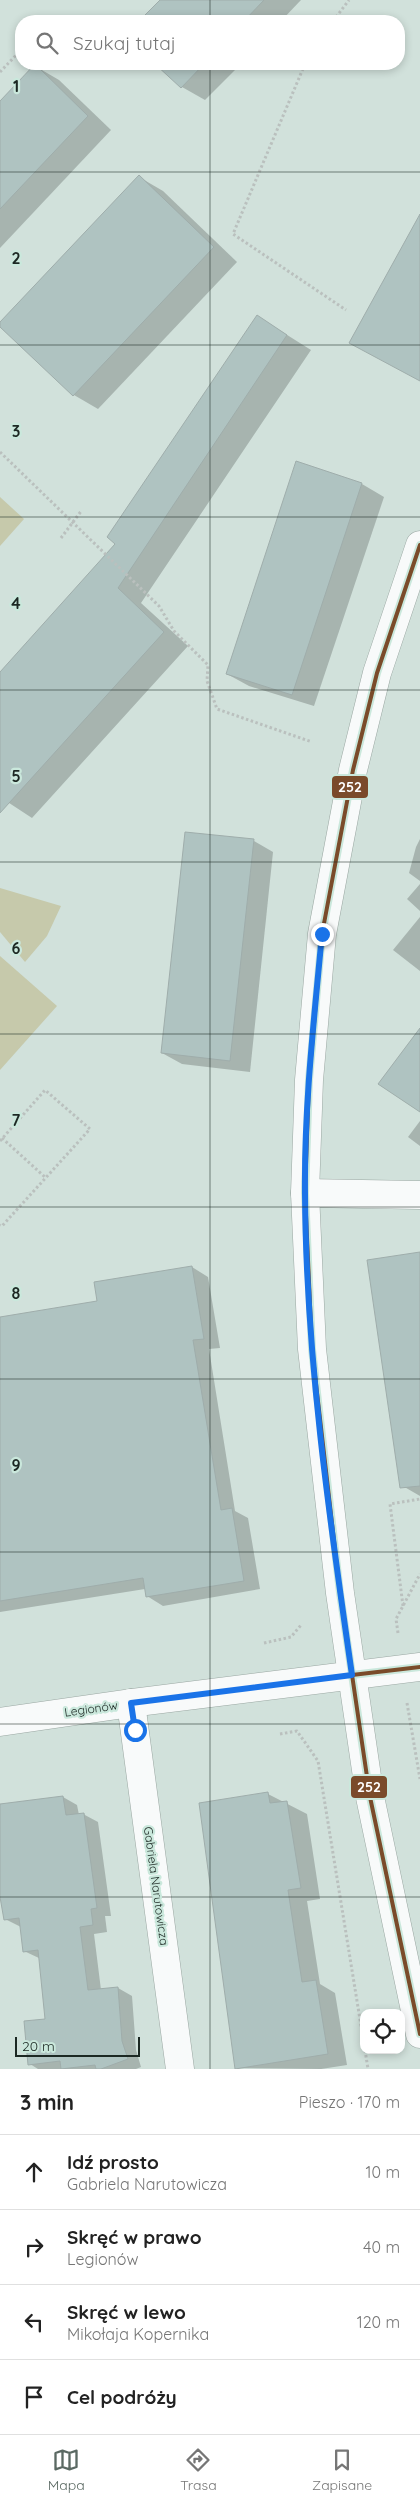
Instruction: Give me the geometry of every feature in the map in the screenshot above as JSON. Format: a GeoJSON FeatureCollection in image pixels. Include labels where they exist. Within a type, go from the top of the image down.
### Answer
{"type":"FeatureCollection","features":[{"type":"Feature","properties":{"kind":"street"},"geometry":{"type":"LineString","coordinates":[[420,545],[377,673],[353,770],[322,934],[309,1080],[305,1193],[312,1349],[340,1593],[370,1797],[420,2034]]}},
{"type":"Feature","properties":{"kind":"street"},"geometry":{"type":"LineString","coordinates":[[305,1193],[420,1195]]}},
{"type":"Feature","properties":{"kind":"street","name":"Legionów"},"geometry":{"type":"LineString","coordinates":[[0,1722],[131,1703],[420,1667]]}},
{"type":"Feature","properties":{"kind":"street","name":"Gabriela Narutowicza"},"geometry":{"type":"LineString","coordinates":[[131,1703],[180,2069]]}},
{"type":"Feature","properties":{"kind":"path"},"geometry":{"type":"LineString","coordinates":[[338,15],[349,0]]}},
{"type":"Feature","properties":{"kind":"path"},"geometry":{"type":"LineString","coordinates":[[0,72],[15,56]]}},
{"type":"Feature","properties":{"kind":"path"},"geometry":{"type":"LineString","coordinates":[[303,70],[233,234],[346,310]]}},
{"type":"Feature","properties":{"kind":"path"},"geometry":{"type":"LineString","coordinates":[[0,452],[160,606],[174,631],[208,665],[207,681],[217,709],[312,742]]}},
{"type":"Feature","properties":{"kind":"path"},"geometry":{"type":"LineString","coordinates":[[61,538],[82,510]]}},
{"type":"Feature","properties":{"kind":"path"},"geometry":{"type":"LineString","coordinates":[[0,1225],[2,1226],[46,1178],[90,1129],[45,1090],[1,1140],[46,1178]]}},
{"type":"Feature","properties":{"kind":"path"},"geometry":{"type":"LineString","coordinates":[[403,1606],[390,1504],[420,1499]]}},
{"type":"Feature","properties":{"kind":"path"},"geometry":{"type":"LineString","coordinates":[[396,1619],[420,1574]]}},
{"type":"Feature","properties":{"kind":"path"},"geometry":{"type":"LineString","coordinates":[[414,1585],[420,1584]]}},
{"type":"Feature","properties":{"kind":"path"},"geometry":{"type":"LineString","coordinates":[[264,1643],[291,1637],[301,1625]]}},
{"type":"Feature","properties":{"kind":"path"},"geometry":{"type":"LineString","coordinates":[[408,1712],[420,1779]]}},
{"type":"Feature","properties":{"kind":"path"},"geometry":{"type":"LineString","coordinates":[[280,1734],[297,1732],[318,1761],[360,2019]]}},
{"type":"Feature","properties":{"kind":"path"},"geometry":{"type":"LineString","coordinates":[[366,2054],[368,2069]]}},
{"type":"Feature","properties":{"kind":"green space"},"geometry":{"type":"Polygon","coordinates":[[[0,497],[24,519],[0,546],[0,497]]]}},
{"type":"Feature","properties":{"kind":"green space"},"geometry":{"type":"Polygon","coordinates":[[[0,888],[61,906],[47,936],[25,962],[0,932],[0,888]]]}},
{"type":"Feature","properties":{"kind":"green space"},"geometry":{"type":"Polygon","coordinates":[[[0,956],[57,1006],[0,1070],[0,956]]]}},
{"type":"Feature","properties":{"kind":"building"},"geometry":{"type":"Polygon","coordinates":[[[160,0],[264,0],[250,15],[145,15],[160,0]]]}},
{"type":"Feature","properties":{"kind":"building"},"geometry":{"type":"Polygon","coordinates":[[[29,70],[41,70],[88,116],[0,209],[0,101],[29,70]]]}},
{"type":"Feature","properties":{"kind":"building"},"geometry":{"type":"Polygon","coordinates":[[[162,70],[198,70],[181,88],[162,70]]]}},
{"type":"Feature","properties":{"kind":"building"},"geometry":{"type":"Polygon","coordinates":[[[139,175],[214,247],[73,396],[0,327],[0,322],[139,175]]]}},
{"type":"Feature","properties":{"kind":"building"},"geometry":{"type":"Polygon","coordinates":[[[420,214],[420,381],[349,343],[420,214]]]}},
{"type":"Feature","properties":{"kind":"building"},"geometry":{"type":"Polygon","coordinates":[[[257,315],[287,335],[118,588],[164,632],[0,813],[0,672],[115,544],[107,537],[257,315]]]}},
{"type":"Feature","properties":{"kind":"building"},"geometry":{"type":"Polygon","coordinates":[[[296,461],[362,483],[292,695],[226,674],[296,461]]]}},
{"type":"Feature","properties":{"kind":"building"},"geometry":{"type":"Polygon","coordinates":[[[185,832],[254,839],[230,1061],[161,1053],[185,832]]]}},
{"type":"Feature","properties":{"kind":"building"},"geometry":{"type":"Polygon","coordinates":[[[420,1028],[420,1112],[378,1084],[420,1028]]]}},
{"type":"Feature","properties":{"kind":"building"},"geometry":{"type":"Polygon","coordinates":[[[420,1252],[420,1486],[400,1488],[367,1260],[420,1252]]]}},
{"type":"Feature","properties":{"kind":"building"},"geometry":{"type":"Polygon","coordinates":[[[192,1266],[204,1339],[193,1340],[221,1510],[232,1508],[244,1581],[146,1597],[143,1578],[0,1601],[0,1317],[97,1301],[94,1282],[192,1266]]]}},
{"type":"Feature","properties":{"kind":"building"},"geometry":{"type":"Polygon","coordinates":[[[268,1792],[270,1803],[287,1801],[301,1888],[288,1890],[302,1982],[316,1980],[328,2054],[235,2069],[199,1803],[268,1792]]]}},
{"type":"Feature","properties":{"kind":"building"},"geometry":{"type":"Polygon","coordinates":[[[63,1796],[66,1815],[84,1813],[97,1908],[91,1909],[93,1925],[80,1927],[88,1990],[118,1987],[122,2041],[128,2059],[101,2069],[96,2069],[95,2065],[61,2069],[60,2061],[28,2065],[24,2021],[45,2019],[38,1950],[23,1952],[19,1918],[4,1920],[0,1897],[0,1804],[63,1796]]]}},
{"type":"Feature","properties":{"kind":"transit line","name":"252"},"geometry":{"type":"LineString","coordinates":[[420,545],[377,673],[353,770],[322,934],[309,1080],[305,1193],[312,1349],[340,1593],[370,1797],[420,2034]]}},
{"type":"Feature","properties":{"kind":"transit line","name":"252"},"geometry":{"type":"LineString","coordinates":[[352,1675],[420,1667]]}},
{"type":"Feature","properties":{"kind":"route"},"geometry":{"type":"LineString","coordinates":[[135,1730],[131,1703],[352,1675],[340,1593],[312,1349],[307,1267],[305,1193],[309,1080],[322,934]]}}]}
